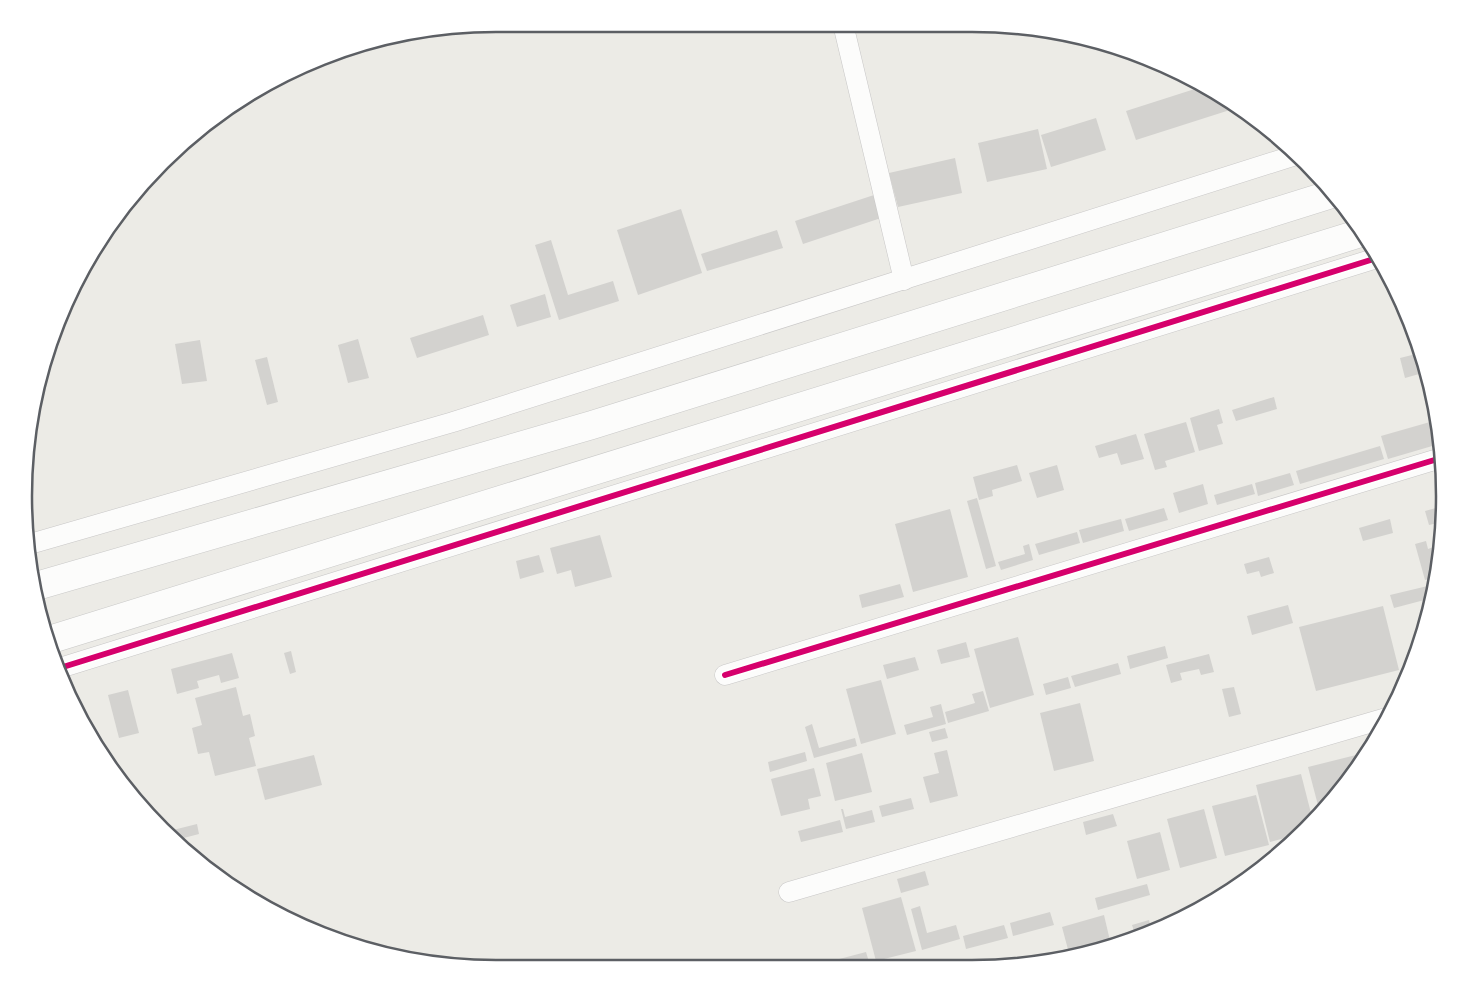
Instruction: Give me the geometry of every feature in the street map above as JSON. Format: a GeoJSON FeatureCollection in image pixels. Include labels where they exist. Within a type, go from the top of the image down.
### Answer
{"type":"FeatureCollection","features":[{"type":"Feature","properties":{"kind":"main road"},"geometry":{"type":"LineString","coordinates":[[41,585],[592,425],[1325,196]]}},
{"type":"Feature","properties":{"kind":"main road"},"geometry":{"type":"LineString","coordinates":[[55,638],[1355,235]]}},
{"type":"Feature","properties":{"kind":"street"},"geometry":{"type":"LineString","coordinates":[[845,32],[904,280]]}},
{"type":"Feature","properties":{"kind":"street"},"geometry":{"type":"LineString","coordinates":[[35,543],[453,422],[1288,157]]}},
{"type":"Feature","properties":{"kind":"street"},"geometry":{"type":"LineString","coordinates":[[65,666],[1371,260]]}},
{"type":"Feature","properties":{"kind":"street"},"geometry":{"type":"LineString","coordinates":[[725,675],[1434,460]]}},
{"type":"Feature","properties":{"kind":"street"},"geometry":{"type":"LineString","coordinates":[[789,892],[1377,721]]}},
{"type":"Feature","properties":{"kind":"building"},"geometry":{"type":"Polygon","coordinates":[[[1194,89],[1229,110],[1136,140],[1126,111],[1194,89]]]}},
{"type":"Feature","properties":{"kind":"building"},"geometry":{"type":"Polygon","coordinates":[[[1096,118],[1106,150],[1051,167],[1041,135],[1096,118]]]}},
{"type":"Feature","properties":{"kind":"building"},"geometry":{"type":"Polygon","coordinates":[[[1038,129],[1047,169],[987,182],[978,143],[1038,129]]]}},
{"type":"Feature","properties":{"kind":"building"},"geometry":{"type":"Polygon","coordinates":[[[955,158],[962,193],[898,207],[889,173],[955,158]]]}},
{"type":"Feature","properties":{"kind":"building"},"geometry":{"type":"Polygon","coordinates":[[[874,195],[881,218],[803,244],[795,221],[874,195]]]}},
{"type":"Feature","properties":{"kind":"building"},"geometry":{"type":"Polygon","coordinates":[[[681,209],[702,273],[638,295],[617,230],[681,209]]]}},
{"type":"Feature","properties":{"kind":"building"},"geometry":{"type":"Polygon","coordinates":[[[777,230],[783,248],[707,271],[701,254],[777,230]]]}},
{"type":"Feature","properties":{"kind":"building"},"geometry":{"type":"Polygon","coordinates":[[[551,240],[568,295],[613,281],[619,301],[559,320],[535,245],[551,240]]]}},
{"type":"Feature","properties":{"kind":"building"},"geometry":{"type":"Polygon","coordinates":[[[545,294],[551,317],[517,327],[510,305],[545,294]]]}},
{"type":"Feature","properties":{"kind":"building"},"geometry":{"type":"Polygon","coordinates":[[[483,315],[489,335],[417,358],[410,338],[483,315]]]}},
{"type":"Feature","properties":{"kind":"building"},"geometry":{"type":"Polygon","coordinates":[[[358,339],[369,378],[348,383],[338,345],[358,339]]]}},
{"type":"Feature","properties":{"kind":"building"},"geometry":{"type":"Polygon","coordinates":[[[200,340],[207,381],[182,384],[175,344],[200,340]]]}},
{"type":"Feature","properties":{"kind":"building"},"geometry":{"type":"Polygon","coordinates":[[[1413,355],[1419,374],[1405,378],[1400,358],[1413,355]]]}},
{"type":"Feature","properties":{"kind":"building"},"geometry":{"type":"Polygon","coordinates":[[[267,357],[278,402],[267,405],[255,360],[267,357]]]}},
{"type":"Feature","properties":{"kind":"building"},"geometry":{"type":"Polygon","coordinates":[[[1274,397],[1277,409],[1236,421],[1232,410],[1274,397]]]}},
{"type":"Feature","properties":{"kind":"building"},"geometry":{"type":"Polygon","coordinates":[[[1219,409],[1223,423],[1217,425],[1223,444],[1199,451],[1190,418],[1219,409]]]}},
{"type":"Feature","properties":{"kind":"building"},"geometry":{"type":"Polygon","coordinates":[[[1186,422],[1195,452],[1165,461],[1167,467],[1155,470],[1144,434],[1186,422]]]}},
{"type":"Feature","properties":{"kind":"building"},"geometry":{"type":"Polygon","coordinates":[[[1430,422],[1433,446],[1388,459],[1381,436],[1430,422]]]}},
{"type":"Feature","properties":{"kind":"building"},"geometry":{"type":"Polygon","coordinates":[[[1136,434],[1144,459],[1121,465],[1117,453],[1099,458],[1095,446],[1136,434]]]}},
{"type":"Feature","properties":{"kind":"building"},"geometry":{"type":"Polygon","coordinates":[[[1380,446],[1384,459],[1300,484],[1296,471],[1380,446]]]}},
{"type":"Feature","properties":{"kind":"building"},"geometry":{"type":"Polygon","coordinates":[[[1017,465],[1022,481],[992,490],[993,496],[979,500],[973,477],[1017,465]]]}},
{"type":"Feature","properties":{"kind":"building"},"geometry":{"type":"Polygon","coordinates":[[[1057,465],[1064,490],[1037,498],[1029,473],[1057,465]]]}},
{"type":"Feature","properties":{"kind":"building"},"geometry":{"type":"Polygon","coordinates":[[[1290,473],[1294,485],[1258,496],[1255,483],[1290,473]]]}},
{"type":"Feature","properties":{"kind":"building"},"geometry":{"type":"Polygon","coordinates":[[[1203,484],[1208,504],[1179,513],[1173,493],[1203,484]]]}},
{"type":"Feature","properties":{"kind":"building"},"geometry":{"type":"Polygon","coordinates":[[[1252,484],[1255,494],[1217,505],[1214,495],[1252,484]]]}},
{"type":"Feature","properties":{"kind":"building"},"geometry":{"type":"Polygon","coordinates":[[[977,498],[996,566],[986,569],[967,501],[977,498]]]}},
{"type":"Feature","properties":{"kind":"building"},"geometry":{"type":"Polygon","coordinates":[[[1164,508],[1168,520],[1129,531],[1125,519],[1164,508]]]}},
{"type":"Feature","properties":{"kind":"building"},"geometry":{"type":"Polygon","coordinates":[[[1436,508],[1435,524],[1429,525],[1425,511],[1436,508]]]}},
{"type":"Feature","properties":{"kind":"building"},"geometry":{"type":"Polygon","coordinates":[[[950,509],[968,577],[913,592],[895,524],[950,509]]]}},
{"type":"Feature","properties":{"kind":"building"},"geometry":{"type":"Polygon","coordinates":[[[1121,519],[1124,531],[1083,543],[1079,530],[1121,519]]]}},
{"type":"Feature","properties":{"kind":"building"},"geometry":{"type":"Polygon","coordinates":[[[1390,519],[1393,533],[1363,541],[1359,528],[1390,519]]]}},
{"type":"Feature","properties":{"kind":"building"},"geometry":{"type":"Polygon","coordinates":[[[1077,532],[1080,543],[1039,555],[1035,544],[1077,532]]]}},
{"type":"Feature","properties":{"kind":"building"},"geometry":{"type":"Polygon","coordinates":[[[600,535],[612,577],[575,587],[571,570],[557,574],[550,548],[600,535]]]}},
{"type":"Feature","properties":{"kind":"building"},"geometry":{"type":"Polygon","coordinates":[[[1426,541],[1428,549],[1433,547],[1428,579],[1425,580],[1415,544],[1426,541]]]}},
{"type":"Feature","properties":{"kind":"building"},"geometry":{"type":"Polygon","coordinates":[[[1029,544],[1033,560],[1001,570],[998,562],[1025,554],[1023,546],[1029,544]]]}},
{"type":"Feature","properties":{"kind":"building"},"geometry":{"type":"Polygon","coordinates":[[[539,555],[544,572],[520,579],[516,561],[539,555]]]}},
{"type":"Feature","properties":{"kind":"building"},"geometry":{"type":"Polygon","coordinates":[[[1269,557],[1274,573],[1261,577],[1259,571],[1247,574],[1244,564],[1269,557]]]}},
{"type":"Feature","properties":{"kind":"building"},"geometry":{"type":"Polygon","coordinates":[[[900,584],[904,597],[862,608],[859,595],[900,584]]]}},
{"type":"Feature","properties":{"kind":"building"},"geometry":{"type":"Polygon","coordinates":[[[1427,586],[1424,600],[1394,608],[1390,595],[1427,586]]]}},
{"type":"Feature","properties":{"kind":"building"},"geometry":{"type":"Polygon","coordinates":[[[1288,605],[1293,623],[1252,635],[1247,616],[1288,605]]]}},
{"type":"Feature","properties":{"kind":"building"},"geometry":{"type":"Polygon","coordinates":[[[1383,606],[1399,670],[1316,691],[1299,627],[1383,606]]]}},
{"type":"Feature","properties":{"kind":"building"},"geometry":{"type":"Polygon","coordinates":[[[1018,637],[1034,695],[990,708],[974,649],[1018,637]]]}},
{"type":"Feature","properties":{"kind":"building"},"geometry":{"type":"Polygon","coordinates":[[[966,642],[970,657],[941,664],[937,650],[966,642]]]}},
{"type":"Feature","properties":{"kind":"building"},"geometry":{"type":"Polygon","coordinates":[[[1165,646],[1168,658],[1130,669],[1127,656],[1165,646]]]}},
{"type":"Feature","properties":{"kind":"building"},"geometry":{"type":"Polygon","coordinates":[[[291,651],[296,672],[290,674],[284,653],[291,651]]]}},
{"type":"Feature","properties":{"kind":"building"},"geometry":{"type":"Polygon","coordinates":[[[232,653],[239,678],[221,683],[219,675],[197,681],[199,688],[177,694],[171,669],[232,653]]]}},
{"type":"Feature","properties":{"kind":"building"},"geometry":{"type":"Polygon","coordinates":[[[1209,654],[1214,672],[1201,675],[1199,669],[1180,673],[1182,680],[1171,683],[1166,665],[1209,654]]]}},
{"type":"Feature","properties":{"kind":"building"},"geometry":{"type":"Polygon","coordinates":[[[915,657],[919,670],[887,679],[883,665],[915,657]]]}},
{"type":"Feature","properties":{"kind":"building"},"geometry":{"type":"Polygon","coordinates":[[[1118,663],[1121,674],[1075,687],[1071,676],[1118,663]]]}},
{"type":"Feature","properties":{"kind":"building"},"geometry":{"type":"Polygon","coordinates":[[[1068,677],[1071,688],[1046,695],[1043,684],[1068,677]]]}},
{"type":"Feature","properties":{"kind":"building"},"geometry":{"type":"Polygon","coordinates":[[[881,680],[896,734],[861,744],[846,689],[881,680]]]}},
{"type":"Feature","properties":{"kind":"building"},"geometry":{"type":"Polygon","coordinates":[[[236,687],[243,716],[250,714],[255,736],[249,738],[256,766],[215,776],[209,752],[198,754],[192,728],[202,725],[195,698],[236,687]]]}},
{"type":"Feature","properties":{"kind":"building"},"geometry":{"type":"Polygon","coordinates":[[[1234,687],[1241,714],[1229,717],[1222,689],[1234,687]]]}},
{"type":"Feature","properties":{"kind":"building"},"geometry":{"type":"Polygon","coordinates":[[[128,690],[139,733],[119,738],[108,695],[128,690]]]}},
{"type":"Feature","properties":{"kind":"building"},"geometry":{"type":"Polygon","coordinates":[[[983,691],[989,711],[948,723],[945,712],[975,703],[972,694],[983,691]]]}},
{"type":"Feature","properties":{"kind":"building"},"geometry":{"type":"Polygon","coordinates":[[[1080,703],[1094,761],[1054,771],[1040,713],[1080,703]]]}},
{"type":"Feature","properties":{"kind":"building"},"geometry":{"type":"Polygon","coordinates":[[[941,704],[946,724],[907,735],[904,725],[933,717],[930,707],[941,704]]]}},
{"type":"Feature","properties":{"kind":"building"},"geometry":{"type":"Polygon","coordinates":[[[812,724],[819,748],[855,738],[857,746],[814,758],[805,727],[812,724]]]}},
{"type":"Feature","properties":{"kind":"building"},"geometry":{"type":"Polygon","coordinates":[[[945,728],[948,738],[932,742],[929,732],[945,728]]]}},
{"type":"Feature","properties":{"kind":"building"},"geometry":{"type":"Polygon","coordinates":[[[947,750],[958,796],[930,803],[923,777],[939,773],[934,753],[947,750]]]}},
{"type":"Feature","properties":{"kind":"building"},"geometry":{"type":"Polygon","coordinates":[[[805,752],[807,761],[770,772],[768,762],[805,752]]]}},
{"type":"Feature","properties":{"kind":"building"},"geometry":{"type":"Polygon","coordinates":[[[862,753],[872,792],[835,801],[826,763],[862,753]]]}},
{"type":"Feature","properties":{"kind":"building"},"geometry":{"type":"Polygon","coordinates":[[[314,755],[322,785],[265,800],[257,769],[314,755]]]}},
{"type":"Feature","properties":{"kind":"building"},"geometry":{"type":"Polygon","coordinates":[[[1356,755],[1356,755],[1318,804],[1308,767],[1356,755]]]}},
{"type":"Feature","properties":{"kind":"building"},"geometry":{"type":"Polygon","coordinates":[[[814,768],[821,796],[808,799],[810,809],[781,816],[771,779],[814,768]]]}},
{"type":"Feature","properties":{"kind":"building"},"geometry":{"type":"Polygon","coordinates":[[[1301,774],[1311,812],[1284,838],[1270,842],[1256,785],[1301,774]]]}},
{"type":"Feature","properties":{"kind":"building"},"geometry":{"type":"Polygon","coordinates":[[[1256,795],[1269,845],[1225,856],[1212,806],[1256,795]]]}},
{"type":"Feature","properties":{"kind":"building"},"geometry":{"type":"Polygon","coordinates":[[[911,798],[914,809],[882,817],[879,806],[911,798]]]}},
{"type":"Feature","properties":{"kind":"building"},"geometry":{"type":"Polygon","coordinates":[[[841,809],[843,809],[845,817],[872,810],[875,822],[846,829],[841,809]]]}},
{"type":"Feature","properties":{"kind":"building"},"geometry":{"type":"Polygon","coordinates":[[[1204,809],[1217,858],[1180,868],[1167,819],[1204,809]]]}},
{"type":"Feature","properties":{"kind":"building"},"geometry":{"type":"Polygon","coordinates":[[[1113,814],[1117,826],[1086,835],[1083,822],[1113,814]]]}},
{"type":"Feature","properties":{"kind":"building"},"geometry":{"type":"Polygon","coordinates":[[[840,820],[843,832],[801,842],[798,831],[840,820]]]}},
{"type":"Feature","properties":{"kind":"building"},"geometry":{"type":"Polygon","coordinates":[[[197,824],[199,834],[183,838],[174,830],[197,824]]]}},
{"type":"Feature","properties":{"kind":"building"},"geometry":{"type":"Polygon","coordinates":[[[1160,832],[1170,870],[1137,879],[1127,841],[1160,832]]]}},
{"type":"Feature","properties":{"kind":"building"},"geometry":{"type":"Polygon","coordinates":[[[925,871],[929,885],[901,893],[897,879],[925,871]]]}},
{"type":"Feature","properties":{"kind":"building"},"geometry":{"type":"Polygon","coordinates":[[[1147,884],[1150,895],[1098,910],[1095,898],[1147,884]]]}},
{"type":"Feature","properties":{"kind":"building"},"geometry":{"type":"Polygon","coordinates":[[[901,897],[916,951],[876,960],[862,908],[901,897]]]}},
{"type":"Feature","properties":{"kind":"building"},"geometry":{"type":"Polygon","coordinates":[[[920,906],[927,933],[956,925],[960,939],[922,950],[911,909],[920,906]]]}},
{"type":"Feature","properties":{"kind":"building"},"geometry":{"type":"Polygon","coordinates":[[[1050,912],[1054,925],[1013,936],[1010,923],[1050,912]]]}},
{"type":"Feature","properties":{"kind":"building"},"geometry":{"type":"Polygon","coordinates":[[[1104,915],[1109,939],[1068,950],[1062,927],[1104,915]]]}},
{"type":"Feature","properties":{"kind":"building"},"geometry":{"type":"Polygon","coordinates":[[[1149,920],[1150,924],[1134,930],[1132,925],[1149,920]]]}},
{"type":"Feature","properties":{"kind":"building"},"geometry":{"type":"Polygon","coordinates":[[[1004,925],[1008,938],[966,949],[963,936],[1004,925]]]}},
{"type":"Feature","properties":{"kind":"building"},"geometry":{"type":"Polygon","coordinates":[[[866,952],[868,960],[835,960],[866,952]]]}},
{"type":"Feature","properties":{"kind":"cycle path"},"geometry":{"type":"LineString","coordinates":[[65,666],[1371,260]]}},
{"type":"Feature","properties":{"kind":"cycle path"},"geometry":{"type":"LineString","coordinates":[[725,675],[1434,460]]}}]}
